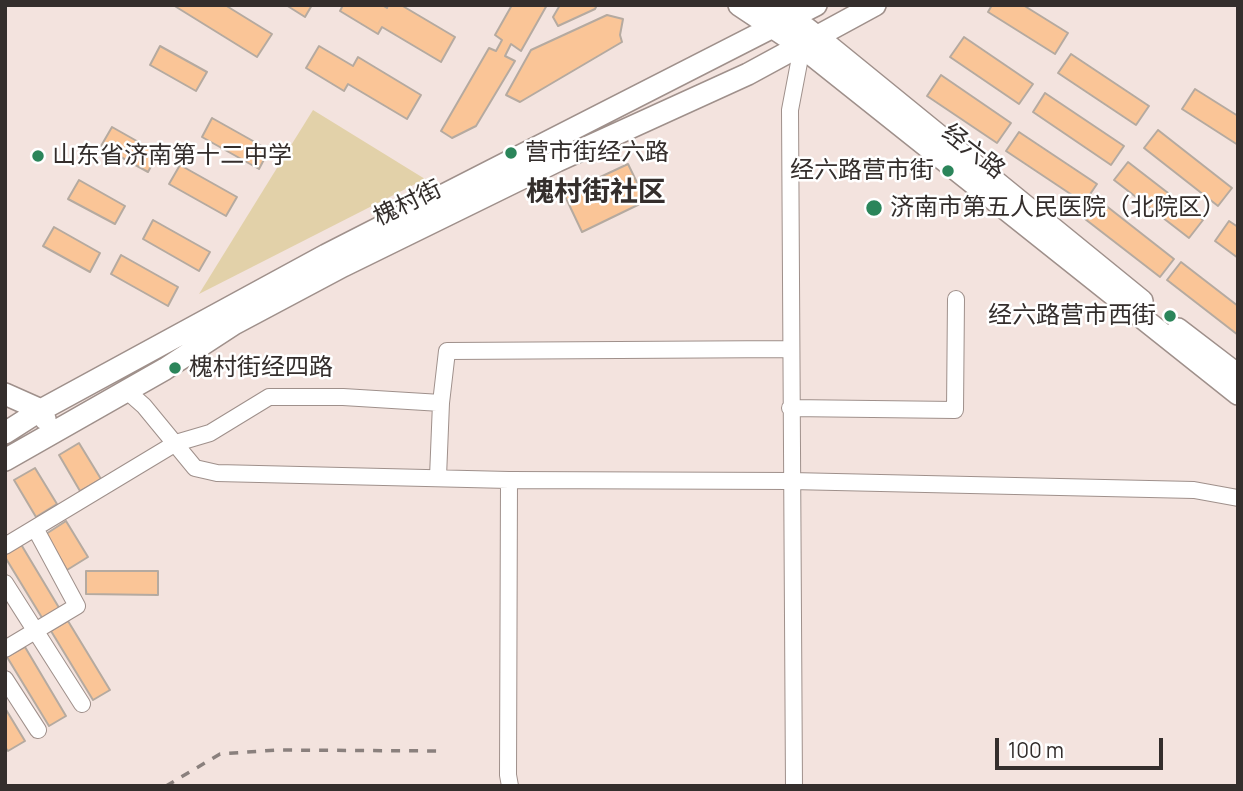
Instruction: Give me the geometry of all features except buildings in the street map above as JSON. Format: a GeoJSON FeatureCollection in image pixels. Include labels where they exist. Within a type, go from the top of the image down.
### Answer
{"type":"FeatureCollection","features":[{"type":"Feature","properties":{"kind":"main road","name":"经六路"},"geometry":{"type":"LineString","coordinates":[[739,5],[784,22]]}},
{"type":"Feature","properties":{"kind":"main road","name":"经六路"},"geometry":{"type":"LineString","coordinates":[[766,5],[1238,394]]}},
{"type":"Feature","properties":{"kind":"main road","name":"槐村街"},"geometry":{"type":"LineString","coordinates":[[5,433],[23,415],[326,255],[816,5]]}},
{"type":"Feature","properties":{"kind":"main road","name":"槐村街"},"geometry":{"type":"LineString","coordinates":[[5,460],[127,391],[234,324],[343,266],[557,161],[810,43],[876,5]]}},
{"type":"Feature","properties":{"kind":"main road","name":"经六路"},"geometry":{"type":"LineString","coordinates":[[810,43],[1238,375]]}},
{"type":"Feature","properties":{"kind":"main road"},"geometry":{"type":"LineString","coordinates":[[5,394],[23,415],[51,433]]}},
{"type":"Feature","properties":{"kind":"street"},"geometry":{"type":"LineString","coordinates":[[794,786],[790,110],[810,43]]}},
{"type":"Feature","properties":{"kind":"street"},"geometry":{"type":"LineString","coordinates":[[790,408],[955,410],[956,299]]}},
{"type":"Feature","properties":{"kind":"street"},"geometry":{"type":"LineString","coordinates":[[438,477],[441,403],[447,351],[790,349]]}},
{"type":"Feature","properties":{"kind":"street"},"geometry":{"type":"LineString","coordinates":[[127,391],[176,443],[195,468],[217,473],[509,480],[791,481],[1194,491],[1238,498]]}},
{"type":"Feature","properties":{"kind":"street"},"geometry":{"type":"LineString","coordinates":[[5,546],[176,443],[210,433],[269,397],[343,397],[441,403]]}},
{"type":"Feature","properties":{"kind":"street"},"geometry":{"type":"LineString","coordinates":[[509,480],[510,786]]}},
{"type":"Feature","properties":{"kind":"street"},"geometry":{"type":"LineString","coordinates":[[5,649],[77,606],[34,528]]}},
{"type":"Feature","properties":{"kind":"street"},"geometry":{"type":"LineString","coordinates":[[5,583],[82,704]]}},
{"type":"Feature","properties":{"kind":"street"},"geometry":{"type":"LineString","coordinates":[[5,679],[38,730]]}},
{"type":"Feature","properties":{"kind":"shaded area"},"geometry":{"type":"Polygon","coordinates":[[[313,110],[425,179],[199,294],[285,155],[313,110]]]}},
{"type":"Feature","properties":{"kind":"railway"},"geometry":{"type":"LineString","coordinates":[[166,786],[220,754],[276,750],[442,751]]}},
{"type":"Feature","properties":{"kind":"place","name":"营市街经六路"},"geometry":{"type":"Point","coordinates":[511,153]}},
{"type":"Feature","properties":{"kind":"place","name":"山东省济南第十二中学"},"geometry":{"type":"Point","coordinates":[38,156]}},
{"type":"Feature","properties":{"kind":"place","name":"经六路营市街"},"geometry":{"type":"Point","coordinates":[948,171]}},
{"type":"Feature","properties":{"kind":"place","name":"济南市第五人民医院（北院区）"},"geometry":{"type":"Point","coordinates":[874,208]}},
{"type":"Feature","properties":{"kind":"place","name":"经六路营市西街"},"geometry":{"type":"Point","coordinates":[1170,316]}},
{"type":"Feature","properties":{"kind":"place","name":"槐村街经四路"},"geometry":{"type":"Point","coordinates":[175,368]}},
{"type":"Feature","properties":{"kind":"district","name":"槐村街社区"},"geometry":{"type":"Point","coordinates":[596,193]}}]}
